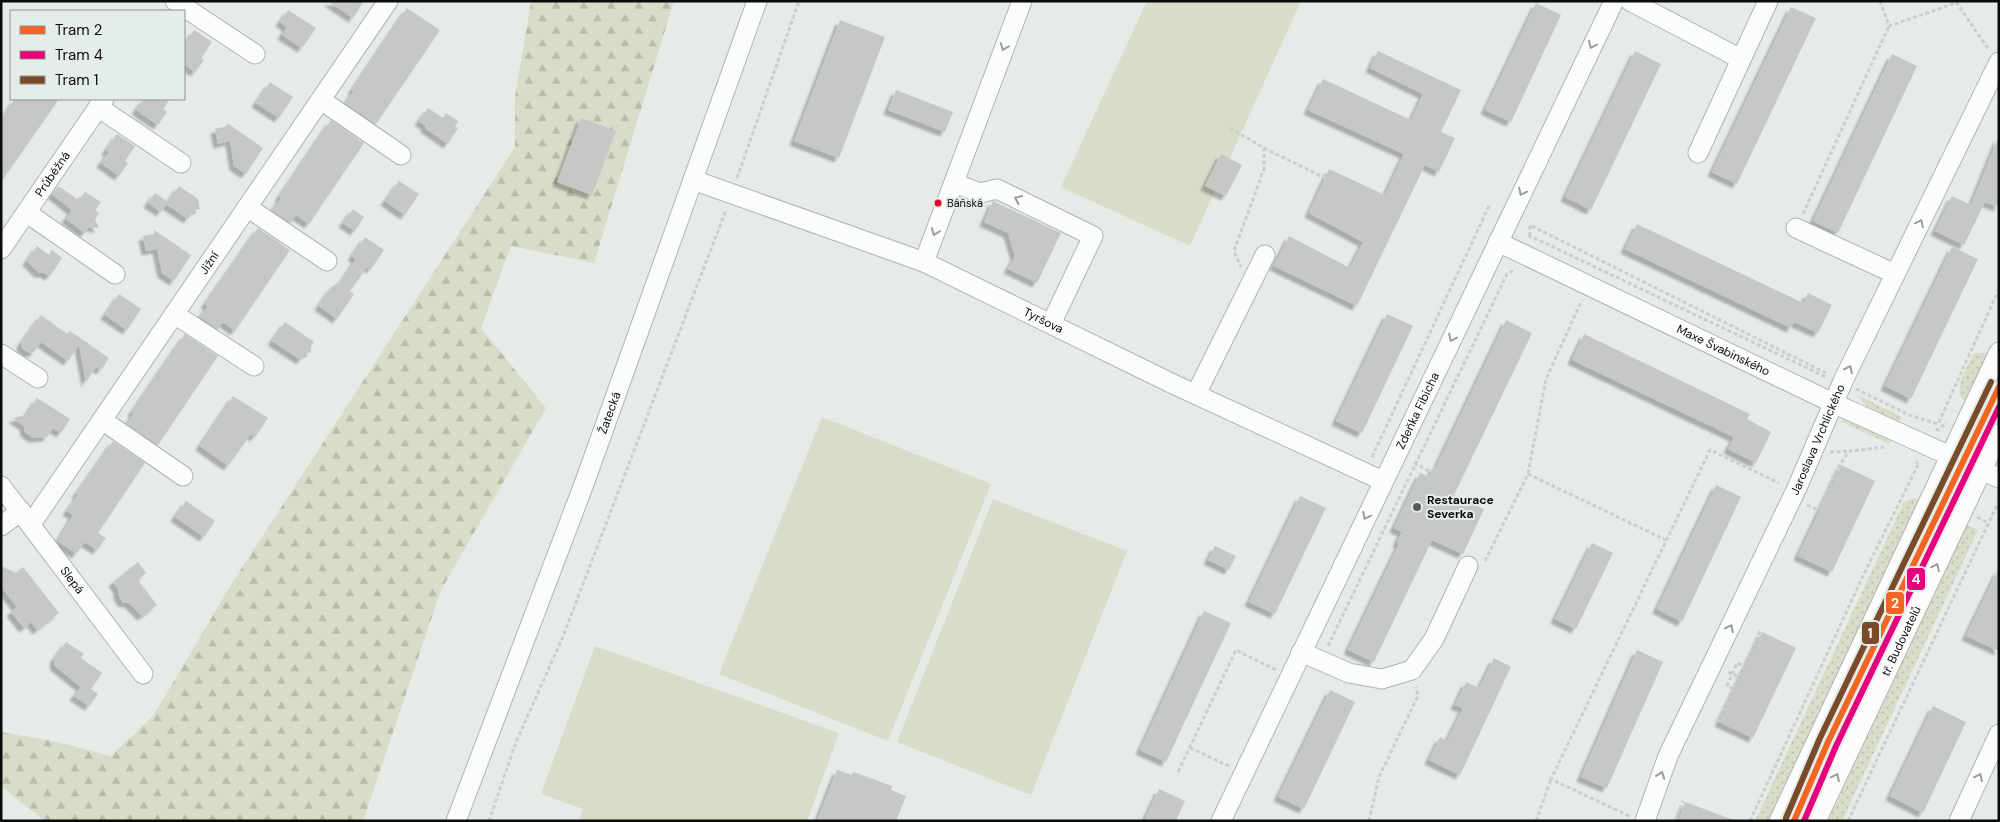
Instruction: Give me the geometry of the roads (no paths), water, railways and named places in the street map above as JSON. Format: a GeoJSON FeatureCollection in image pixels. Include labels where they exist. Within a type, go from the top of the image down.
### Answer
{"type":"FeatureCollection","features":[{"type":"Feature","properties":{"kind":"street"},"geometry":{"type":"LineString","coordinates":[[175,1],[255,54]]}},
{"type":"Feature","properties":{"kind":"street","name":"Jižní"},"geometry":{"type":"LineString","coordinates":[[1,526],[26,517],[102,420],[388,1]]}},
{"type":"Feature","properties":{"kind":"street","name":"Žatecká"},"geometry":{"type":"LineString","coordinates":[[456,821],[584,484],[757,1]]}},
{"type":"Feature","properties":{"kind":"street"},"geometry":{"type":"LineString","coordinates":[[924,262],[1022,1]]}},
{"type":"Feature","properties":{"kind":"street","name":"Zdeňka Fibicha"},"geometry":{"type":"LineString","coordinates":[[1220,821],[1614,1]]}},
{"type":"Feature","properties":{"kind":"street"},"geometry":{"type":"LineString","coordinates":[[1630,1],[1741,59]]}},
{"type":"Feature","properties":{"kind":"street"},"geometry":{"type":"LineString","coordinates":[[1698,153],[1768,1]]}},
{"type":"Feature","properties":{"kind":"street","name":"Jaroslava Vrchlického"},"geometry":{"type":"LineString","coordinates":[[1637,819],[1796,490],[1841,382],[1896,274],[1998,63]]}},
{"type":"Feature","properties":{"kind":"street"},"geometry":{"type":"LineString","coordinates":[[321,100],[400,155]]}},
{"type":"Feature","properties":{"kind":"street"},"geometry":{"type":"LineString","coordinates":[[101,103],[181,163]]}},
{"type":"Feature","properties":{"kind":"street","name":"Průběžná"},"geometry":{"type":"LineString","coordinates":[[1,249],[101,103]]}},
{"type":"Feature","properties":{"kind":"street","name":"Tyršova"},"geometry":{"type":"LineString","coordinates":[[693,180],[924,262],[1196,394],[1383,481]]}},
{"type":"Feature","properties":{"kind":"street"},"geometry":{"type":"LineString","coordinates":[[954,183],[980,193],[997,189],[1094,236],[1050,324]]}},
{"type":"Feature","properties":{"kind":"street"},"geometry":{"type":"LineString","coordinates":[[247,207],[327,261]]}},
{"type":"Feature","properties":{"kind":"street"},"geometry":{"type":"LineString","coordinates":[[27,213],[115,274]]}},
{"type":"Feature","properties":{"kind":"street"},"geometry":{"type":"LineString","coordinates":[[1796,228],[1896,274]]}},
{"type":"Feature","properties":{"kind":"street","name":"Maxe Švabinského"},"geometry":{"type":"LineString","coordinates":[[1498,242],[1833,403],[1999,478]]}},
{"type":"Feature","properties":{"kind":"street"},"geometry":{"type":"LineString","coordinates":[[1196,394],[1264,255]]}},
{"type":"Feature","properties":{"kind":"street"},"geometry":{"type":"LineString","coordinates":[[174,314],[254,366]]}},
{"type":"Feature","properties":{"kind":"street"},"geometry":{"type":"LineString","coordinates":[[1779,821],[1999,352]]}},
{"type":"Feature","properties":{"kind":"street"},"geometry":{"type":"LineString","coordinates":[[1,354],[38,378]]}},
{"type":"Feature","properties":{"kind":"street"},"geometry":{"type":"LineString","coordinates":[[102,420],[183,476]]}},
{"type":"Feature","properties":{"kind":"street","name":"tř. Budovatelů"},"geometry":{"type":"LineString","coordinates":[[1816,821],[1999,434]]}},
{"type":"Feature","properties":{"kind":"street","name":"Slepá"},"geometry":{"type":"LineString","coordinates":[[1,486],[143,674]]}},
{"type":"Feature","properties":{"kind":"street"},"geometry":{"type":"LineString","coordinates":[[1302,652],[1349,673],[1382,679],[1412,670],[1434,639],[1468,566]]}},
{"type":"Feature","properties":{"kind":"street"},"geometry":{"type":"LineString","coordinates":[[1959,821],[1999,734]]}},
{"type":"Feature","properties":{"kind":"tram line","name":"1"},"geometry":{"type":"LineString","coordinates":[[1786,818],[1820,738],[1991,382]]}},
{"type":"Feature","properties":{"kind":"tram line","name":"2"},"geometry":{"type":"LineString","coordinates":[[1794,821],[1828,742],[1999,387]]}},
{"type":"Feature","properties":{"kind":"tram line","name":"4"},"geometry":{"type":"LineString","coordinates":[[1804,821],[1836,746],[1999,407]]}},
{"type":"Feature","properties":{"kind":"place","name":"Báňská"},"geometry":{"type":"Point","coordinates":[938,203]}},
{"type":"Feature","properties":{"kind":"place","name":"Restaurace Severka"},"geometry":{"type":"Point","coordinates":[1417,507]}}]}
